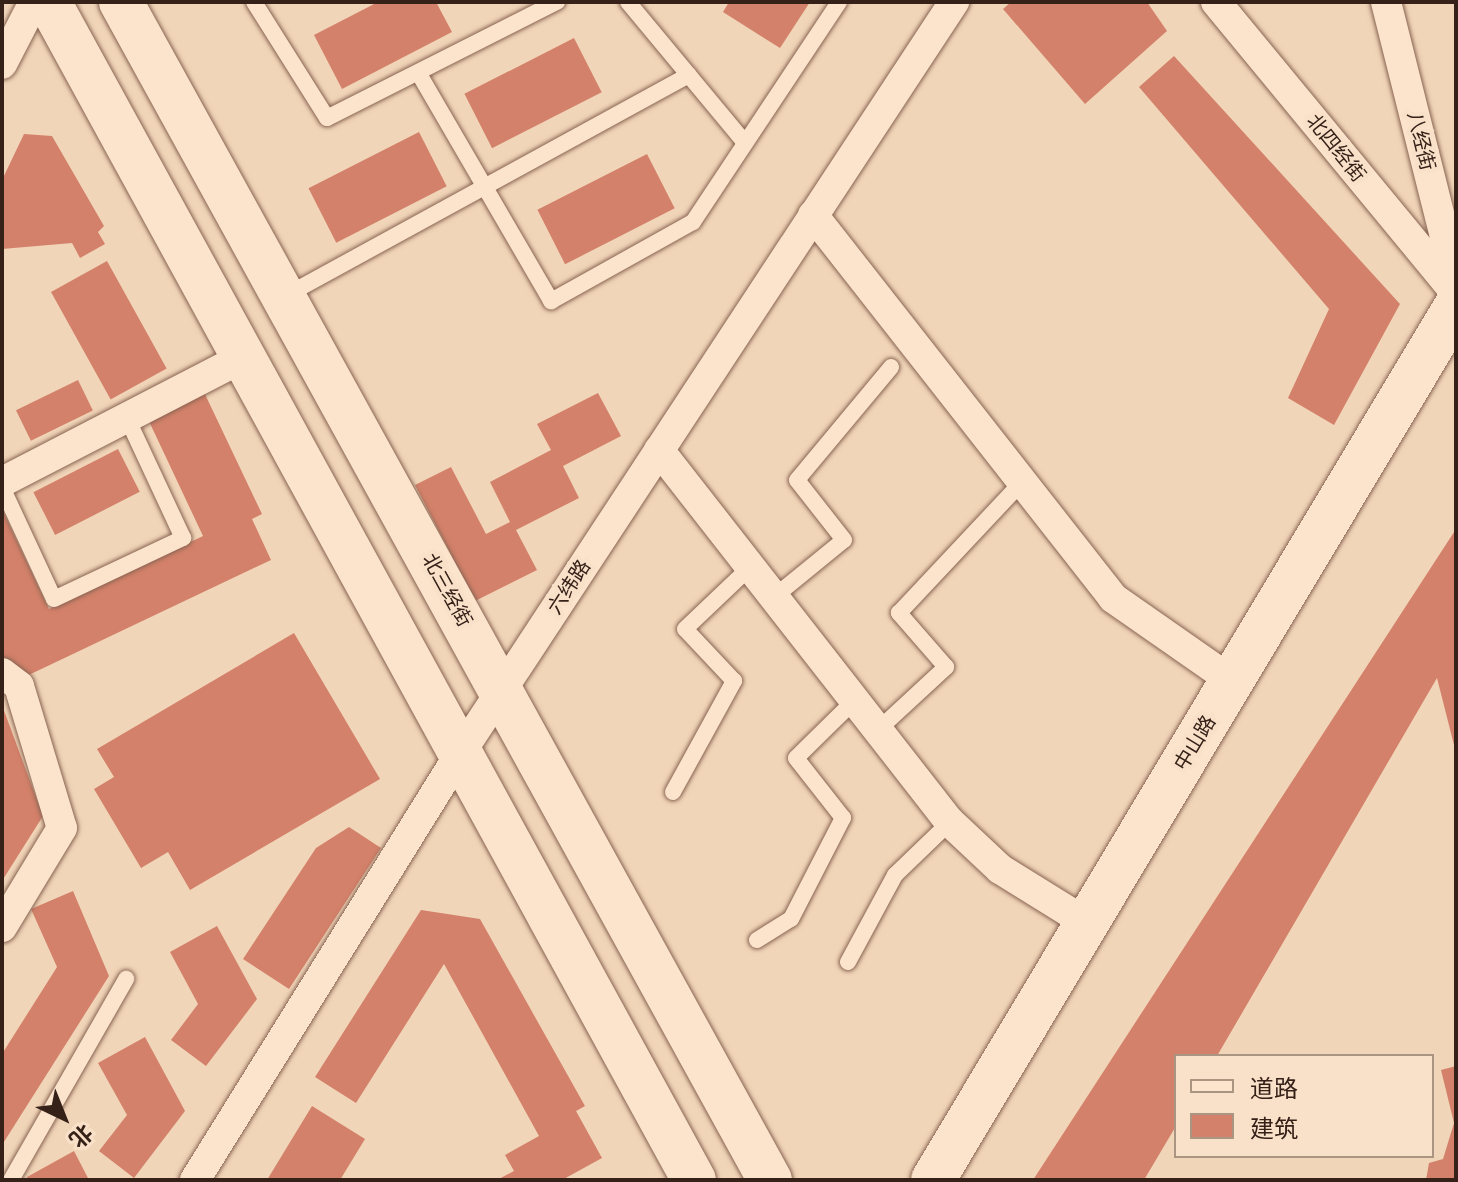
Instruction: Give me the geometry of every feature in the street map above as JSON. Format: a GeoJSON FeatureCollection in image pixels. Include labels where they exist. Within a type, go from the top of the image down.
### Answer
{"type":"FeatureCollection","features":[{"type":"Feature","properties":{"kind":"main road"},"geometry":{"type":"LineString","coordinates":[[49,2],[694,1180]]}},
{"type":"Feature","properties":{"kind":"main road","name":"北三经街"},"geometry":{"type":"LineString","coordinates":[[121,2],[770,1180]]}},
{"type":"Feature","properties":{"kind":"main road","name":"中山路"},"geometry":{"type":"LineString","coordinates":[[933,1180],[1456,306]]}},
{"type":"Feature","properties":{"kind":"street"},"geometry":{"type":"LineString","coordinates":[[2,64],[34,2]]}},
{"type":"Feature","properties":{"kind":"street","name":"六纬路"},"geometry":{"type":"LineString","coordinates":[[195,1180],[461,752],[954,2]]}},
{"type":"Feature","properties":{"kind":"street","name":"北四经街"},"geometry":{"type":"LineString","coordinates":[[1216,2],[1456,293]]}},
{"type":"Feature","properties":{"kind":"street","name":"八经街"},"geometry":{"type":"LineString","coordinates":[[1386,2],[1456,281]]}},
{"type":"Feature","properties":{"kind":"street"},"geometry":{"type":"LineString","coordinates":[[813,215],[1113,598],[1232,681]]}},
{"type":"Feature","properties":{"kind":"street"},"geometry":{"type":"LineString","coordinates":[[2,485],[242,358]]}},
{"type":"Feature","properties":{"kind":"street"},"geometry":{"type":"LineString","coordinates":[[659,450],[950,822],[1000,869],[1087,923]]}},
{"type":"Feature","properties":{"kind":"street"},"geometry":{"type":"LineString","coordinates":[[2,673],[19,686],[62,828],[2,927]]}},
{"type":"Feature","properties":{"kind":"lane"},"geometry":{"type":"LineString","coordinates":[[254,2],[327,118],[557,2]]}},
{"type":"Feature","properties":{"kind":"lane"},"geometry":{"type":"LineString","coordinates":[[628,2],[745,143]]}},
{"type":"Feature","properties":{"kind":"lane"},"geometry":{"type":"LineString","coordinates":[[419,74],[551,301],[693,222],[839,2]]}},
{"type":"Feature","properties":{"kind":"lane"},"geometry":{"type":"LineString","coordinates":[[284,297],[689,75]]}},
{"type":"Feature","properties":{"kind":"lane"},"geometry":{"type":"LineString","coordinates":[[774,597],[844,540],[797,480],[891,367]]}},
{"type":"Feature","properties":{"kind":"lane"},"geometry":{"type":"LineString","coordinates":[[2,485],[54,599],[183,538],[127,418]]}},
{"type":"Feature","properties":{"kind":"lane"},"geometry":{"type":"LineString","coordinates":[[878,730],[946,667],[899,613],[1022,482]]}},
{"type":"Feature","properties":{"kind":"lane"},"geometry":{"type":"LineString","coordinates":[[673,792],[734,681],[685,629],[750,567]]}},
{"type":"Feature","properties":{"kind":"lane"},"geometry":{"type":"LineString","coordinates":[[757,940],[791,919],[843,818],[796,758],[855,700]]}},
{"type":"Feature","properties":{"kind":"lane"},"geometry":{"type":"LineString","coordinates":[[848,962],[895,875],[950,822]]}},
{"type":"Feature","properties":{"kind":"lane"},"geometry":{"type":"LineString","coordinates":[[11,1180],[126,979]]}},
{"type":"Feature","properties":{"kind":"building"},"geometry":{"type":"Polygon","coordinates":[[[378,2],[436,2],[452,32],[342,89],[314,35],[378,2]]]}},
{"type":"Feature","properties":{"kind":"building"},"geometry":{"type":"Polygon","coordinates":[[[729,2],[810,2],[780,48],[723,12],[729,2]]]}},
{"type":"Feature","properties":{"kind":"building"},"geometry":{"type":"Polygon","coordinates":[[[1011,2],[1147,2],[1167,31],[1085,104],[1003,9],[1011,2]]]}},
{"type":"Feature","properties":{"kind":"building"},"geometry":{"type":"Polygon","coordinates":[[[574,38],[602,92],[492,148],[464,94],[574,38]]]}},
{"type":"Feature","properties":{"kind":"building"},"geometry":{"type":"Polygon","coordinates":[[[1174,56],[1400,304],[1334,425],[1288,398],[1329,309],[1139,87],[1174,56]]]}},
{"type":"Feature","properties":{"kind":"building"},"geometry":{"type":"Polygon","coordinates":[[[419,132],[447,186],[336,243],[309,188],[419,132]]]}},
{"type":"Feature","properties":{"kind":"building"},"geometry":{"type":"Polygon","coordinates":[[[24,134],[52,136],[104,226],[98,232],[105,244],[80,258],[72,243],[2,249],[2,180],[24,134]]]}},
{"type":"Feature","properties":{"kind":"building"},"geometry":{"type":"Polygon","coordinates":[[[647,154],[675,208],[565,264],[537,210],[647,154]]]}},
{"type":"Feature","properties":{"kind":"building"},"geometry":{"type":"Polygon","coordinates":[[[107,261],[167,369],[111,400],[51,292],[107,261]]]}},
{"type":"Feature","properties":{"kind":"building"},"geometry":{"type":"Polygon","coordinates":[[[78,380],[93,411],[31,441],[16,410],[78,380]]]}},
{"type":"Feature","properties":{"kind":"building"},"geometry":{"type":"Polygon","coordinates":[[[203,390],[262,514],[252,519],[271,560],[14,682],[2,656],[2,509],[49,609],[203,536],[147,417],[203,390]]]}},
{"type":"Feature","properties":{"kind":"building"},"geometry":{"type":"Polygon","coordinates":[[[598,393],[621,436],[563,466],[579,498],[516,530],[537,570],[475,601],[415,485],[451,467],[486,534],[510,522],[490,482],[551,450],[537,424],[598,393]]]}},
{"type":"Feature","properties":{"kind":"building"},"geometry":{"type":"Polygon","coordinates":[[[118,449],[140,492],[55,535],[33,492],[118,449]]]}},
{"type":"Feature","properties":{"kind":"building"},"geometry":{"type":"Polygon","coordinates":[[[1456,529],[1456,753],[1437,678],[1218,1054],[1174,1054],[1174,1129],[1144,1180],[1033,1180],[1456,529]]]}},
{"type":"Feature","properties":{"kind":"building"},"geometry":{"type":"Polygon","coordinates":[[[294,633],[380,779],[190,890],[168,852],[141,868],[94,789],[114,777],[97,749],[294,633]]]}},
{"type":"Feature","properties":{"kind":"building"},"geometry":{"type":"Polygon","coordinates":[[[2,705],[43,816],[2,881],[2,705]]]}},
{"type":"Feature","properties":{"kind":"building"},"geometry":{"type":"Polygon","coordinates":[[[349,827],[381,848],[289,989],[243,959],[316,848],[349,827]]]}},
{"type":"Feature","properties":{"kind":"building"},"geometry":{"type":"Polygon","coordinates":[[[73,891],[109,976],[2,1145],[2,1054],[57,967],[31,909],[73,891]]]}},
{"type":"Feature","properties":{"kind":"building"},"geometry":{"type":"Polygon","coordinates":[[[421,910],[480,919],[585,1106],[576,1111],[602,1158],[562,1180],[497,1180],[514,1171],[505,1155],[539,1136],[444,964],[356,1103],[315,1077],[421,910]]]}},
{"type":"Feature","properties":{"kind":"building"},"geometry":{"type":"Polygon","coordinates":[[[217,926],[257,999],[206,1066],[171,1040],[198,1004],[170,952],[217,926]]]}},
{"type":"Feature","properties":{"kind":"building"},"geometry":{"type":"Polygon","coordinates":[[[145,1037],[185,1111],[134,1178],[99,1151],[127,1115],[98,1063],[145,1037]]]}},
{"type":"Feature","properties":{"kind":"building"},"geometry":{"type":"Polygon","coordinates":[[[1456,1066],[1456,1180],[1426,1180],[1429,1163],[1443,1159],[1454,1123],[1441,1070],[1456,1066]]]}},
{"type":"Feature","properties":{"kind":"building"},"geometry":{"type":"Polygon","coordinates":[[[312,1106],[365,1139],[340,1180],[267,1180],[312,1106]]]}},
{"type":"Feature","properties":{"kind":"building"},"geometry":{"type":"Polygon","coordinates":[[[74,1151],[89,1180],[28,1180],[27,1177],[74,1151]]]}}]}
